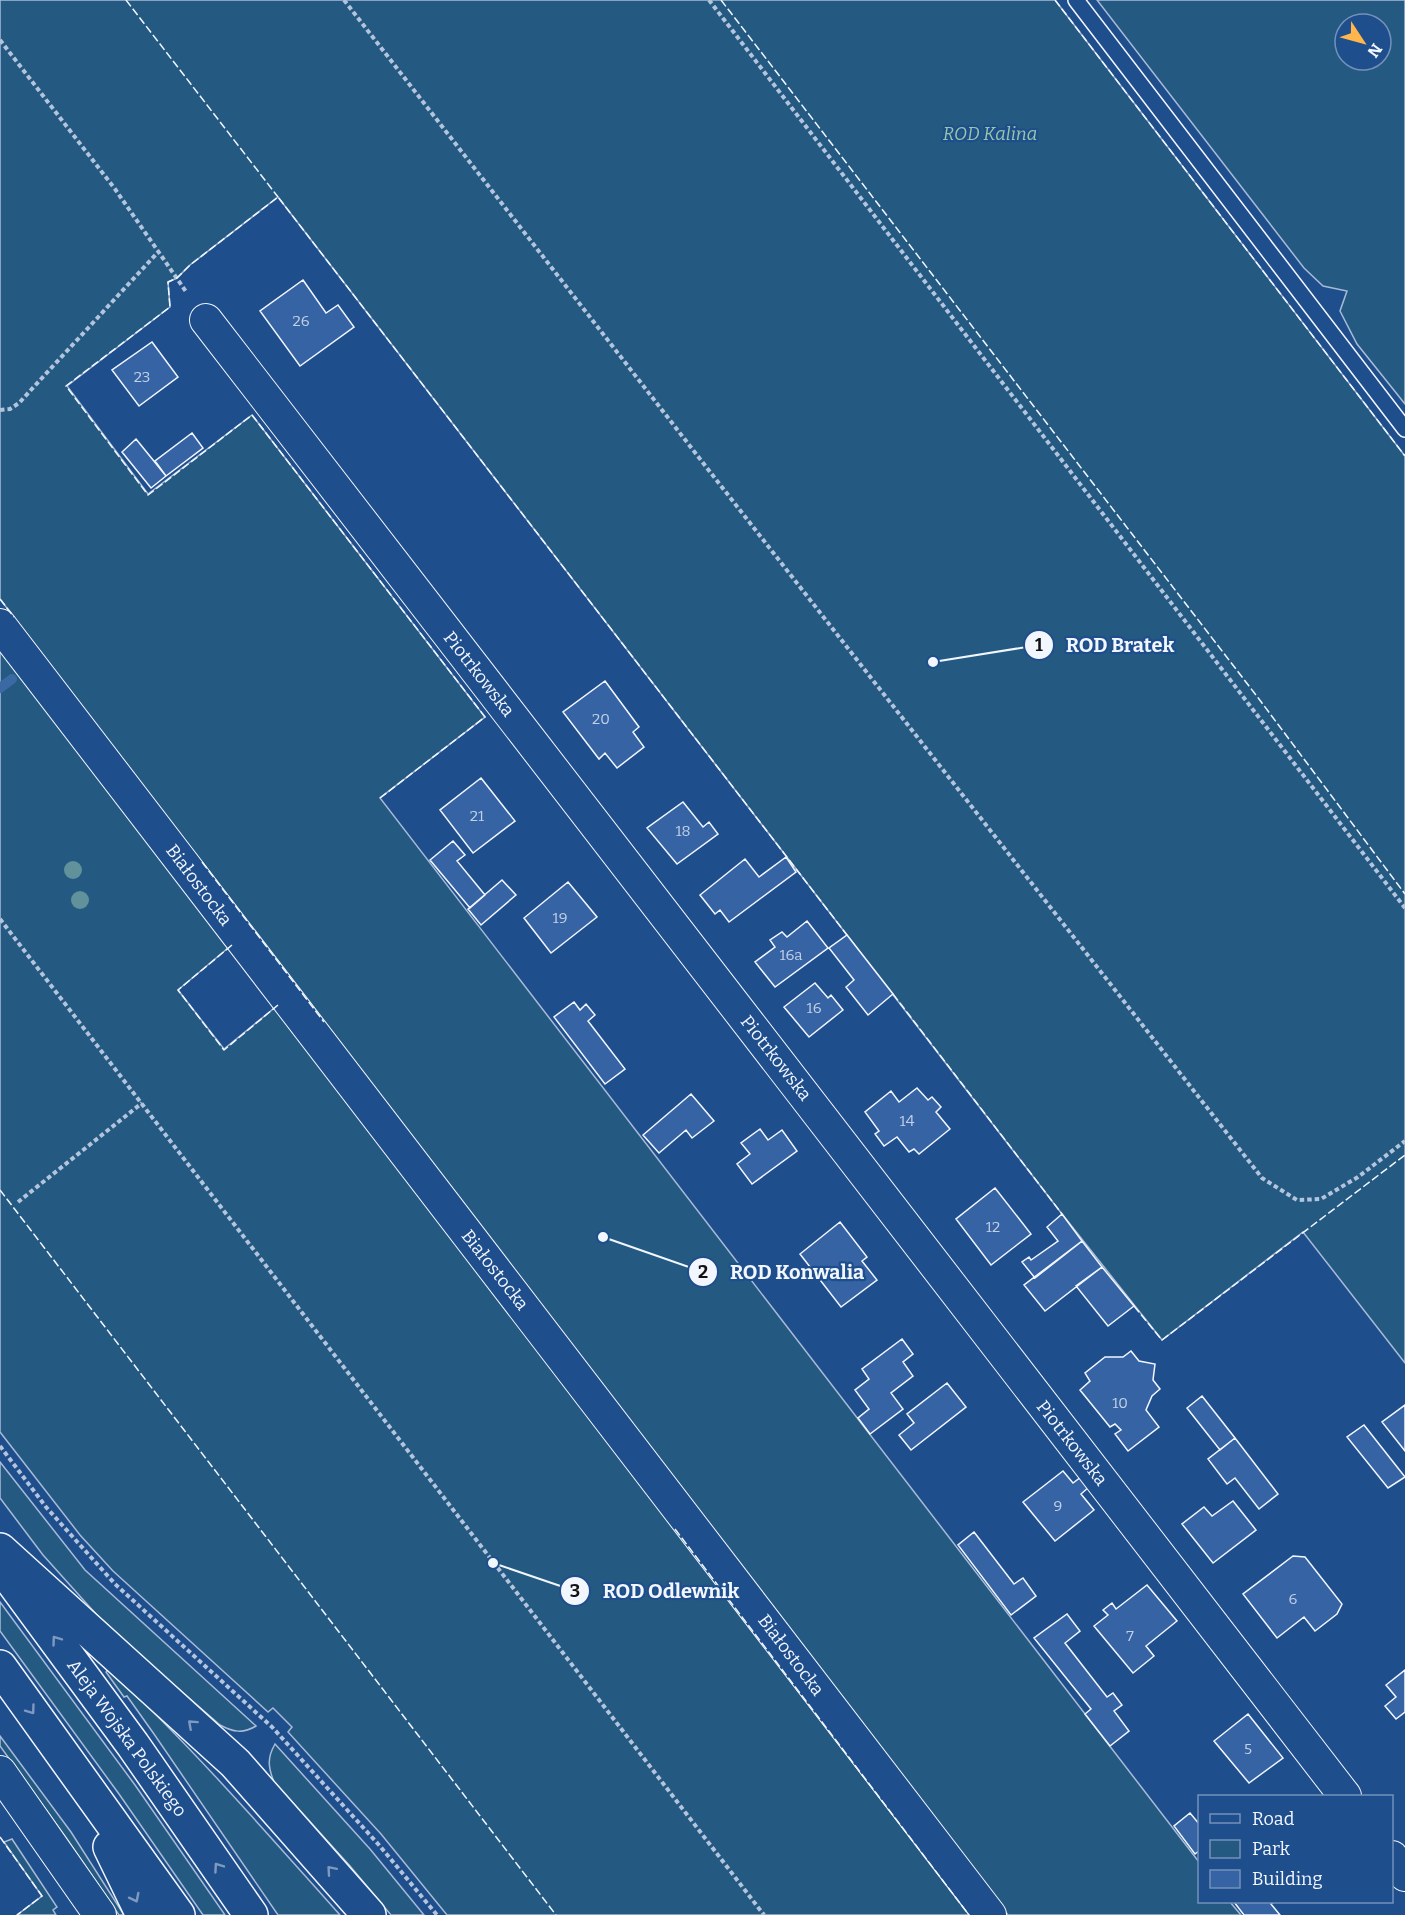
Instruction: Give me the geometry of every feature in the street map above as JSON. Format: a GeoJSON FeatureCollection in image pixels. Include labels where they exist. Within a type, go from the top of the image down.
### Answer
{"type":"FeatureCollection","features":[{"type":"Feature","properties":{"kind":"main road"},"geometry":{"type":"LineString","coordinates":[[0,1550],[235,1763],[369,1915]]}},
{"type":"Feature","properties":{"kind":"main road","name":"Aleja Wojska Polskiego"},"geometry":{"type":"LineString","coordinates":[[0,1564],[133,1745],[251,1915]]}},
{"type":"Feature","properties":{"kind":"main road"},"geometry":{"type":"LineString","coordinates":[[0,1667],[178,1915]]}},
{"type":"Feature","properties":{"kind":"main road"},"geometry":{"type":"LineString","coordinates":[[62,1752],[143,1915]]}},
{"type":"Feature","properties":{"kind":"street","name":"Piotrkowska"},"geometry":{"type":"LineString","coordinates":[[206,320],[1343,1795]]}},
{"type":"Feature","properties":{"kind":"street","name":"Białostocka"},"geometry":{"type":"LineString","coordinates":[[0,625],[990,1915]]}},
{"type":"Feature","properties":{"kind":"street"},"geometry":{"type":"LineString","coordinates":[[0,1772],[99,1915]]}},
{"type":"Feature","properties":{"kind":"street"},"geometry":{"type":"LineString","coordinates":[[1393,1858],[1405,1875]]}},
{"type":"Feature","properties":{"kind":"lane"},"geometry":{"type":"LineString","coordinates":[[1076,0],[1405,429]]}},
{"type":"Feature","properties":{"kind":"path"},"geometry":{"type":"LineString","coordinates":[[344,0],[1262,1178],[1297,1200],[1321,1199],[1358,1177],[1405,1141]]}},
{"type":"Feature","properties":{"kind":"path"},"geometry":{"type":"LineString","coordinates":[[709,0],[1405,908]]}},
{"type":"Feature","properties":{"kind":"path"},"geometry":{"type":"LineString","coordinates":[[0,40],[115,189],[206,320]]}},
{"type":"Feature","properties":{"kind":"path"},"geometry":{"type":"LineString","coordinates":[[0,410],[9,409],[19,403],[159,251]]}},
{"type":"Feature","properties":{"kind":"path"},"geometry":{"type":"LineString","coordinates":[[0,919],[764,1915]]}},
{"type":"Feature","properties":{"kind":"path"},"geometry":{"type":"LineString","coordinates":[[18,1202],[142,1103]]}},
{"type":"Feature","properties":{"kind":"path"},"geometry":{"type":"LineString","coordinates":[[0,1446],[46,1507],[115,1584],[272,1727],[379,1845],[437,1915]]}},
{"type":"Feature","properties":{"kind":"green space","name":"ROD Kalina"},"geometry":{"type":"Polygon","coordinates":[[[0,0],[1055,0],[1405,456],[1405,1363],[1303,1232],[1162,1340],[1062,1214],[278,197],[190,265],[177,278],[168,282],[170,307],[67,386],[148,494],[252,415],[485,717],[380,798],[1198,1861],[1198,1903],[1231,1903],[1241,1915],[1008,1915],[0,599],[0,0]]]}},
{"type":"Feature","properties":{"kind":"green space"},"geometry":{"type":"Polygon","coordinates":[[[1097,0],[1405,0],[1405,404],[1357,344],[1340,311],[1347,291],[1323,286],[1304,268],[1097,0]]]}},
{"type":"Feature","properties":{"kind":"green space"},"geometry":{"type":"Polygon","coordinates":[[[0,648],[234,943],[178,990],[224,1049],[278,1005],[431,1210],[969,1915],[447,1915],[381,1834],[288,1732],[292,1727],[273,1708],[268,1712],[113,1571],[80,1535],[0,1432],[0,648]]]}},
{"type":"Feature","properties":{"kind":"green space"},"geometry":{"type":"Polygon","coordinates":[[[0,1462],[85,1570],[256,1726],[238,1731],[220,1725],[96,1614],[43,1555],[0,1498],[0,1462]]]}},
{"type":"Feature","properties":{"kind":"green space"},"geometry":{"type":"Polygon","coordinates":[[[0,1602],[135,1785],[225,1915],[203,1915],[119,1794],[0,1631],[0,1602]]]}},
{"type":"Feature","properties":{"kind":"green space"},"geometry":{"type":"Polygon","coordinates":[[[108,1670],[200,1760],[340,1915],[278,1915],[154,1734],[127,1696],[124,1697],[106,1672],[108,1670]]]}},
{"type":"Feature","properties":{"kind":"green space"},"geometry":{"type":"Polygon","coordinates":[[[0,1736],[71,1832],[124,1915],[119,1915],[0,1746],[0,1736]]]}},
{"type":"Feature","properties":{"kind":"green space"},"geometry":{"type":"Polygon","coordinates":[[[275,1744],[370,1849],[424,1915],[391,1915],[274,1782],[269,1763],[275,1744]]]}},
{"type":"Feature","properties":{"kind":"green space"},"geometry":{"type":"Polygon","coordinates":[[[12,1839],[57,1907],[53,1910],[56,1915],[17,1915],[42,1896],[4,1842],[12,1839]]]}},
{"type":"Feature","properties":{"kind":"building"},"geometry":{"type":"Polygon","coordinates":[[[303,280],[326,313],[338,305],[354,327],[300,366],[260,311],[303,280]]]}},
{"type":"Feature","properties":{"kind":"building"},"geometry":{"type":"Polygon","coordinates":[[[152,342],[178,377],[139,406],[112,370],[152,342]]]}},
{"type":"Feature","properties":{"kind":"building"},"geometry":{"type":"Polygon","coordinates":[[[192,433],[203,448],[166,476],[155,461],[192,433]]]}},
{"type":"Feature","properties":{"kind":"building"},"geometry":{"type":"Polygon","coordinates":[[[136,439],[166,476],[151,488],[122,452],[136,439]]]}},
{"type":"Feature","properties":{"kind":"building"},"geometry":{"type":"Polygon","coordinates":[[[605,681],[639,727],[633,732],[644,747],[617,768],[605,753],[599,759],[563,712],[605,681]]]}},
{"type":"Feature","properties":{"kind":"building"},"geometry":{"type":"Polygon","coordinates":[[[481,778],[515,821],[473,853],[440,810],[481,778]]]}},
{"type":"Feature","properties":{"kind":"building"},"geometry":{"type":"Polygon","coordinates":[[[683,802],[703,827],[709,822],[718,834],[677,864],[647,828],[683,802]]]}},
{"type":"Feature","properties":{"kind":"building"},"geometry":{"type":"Polygon","coordinates":[[[453,841],[465,855],[457,861],[485,895],[470,908],[430,860],[453,841]]]}},
{"type":"Feature","properties":{"kind":"building"},"geometry":{"type":"Polygon","coordinates":[[[786,857],[796,872],[729,922],[720,910],[715,914],[700,895],[745,859],[759,877],[786,857]]]}},
{"type":"Feature","properties":{"kind":"building"},"geometry":{"type":"Polygon","coordinates":[[[502,880],[516,895],[481,925],[468,909],[502,880]]]}},
{"type":"Feature","properties":{"kind":"building"},"geometry":{"type":"Polygon","coordinates":[[[568,882],[597,917],[551,953],[524,918],[568,882]]]}},
{"type":"Feature","properties":{"kind":"building"},"geometry":{"type":"Polygon","coordinates":[[[807,921],[828,948],[775,987],[755,962],[775,947],[770,940],[782,932],[787,937],[807,921]]]}},
{"type":"Feature","properties":{"kind":"building"},"geometry":{"type":"Polygon","coordinates":[[[847,935],[893,994],[868,1015],[846,987],[854,980],[829,948],[847,935]]]}},
{"type":"Feature","properties":{"kind":"building"},"geometry":{"type":"Polygon","coordinates":[[[815,983],[828,998],[831,995],[843,1010],[809,1037],[784,1007],[815,983]]]}},
{"type":"Feature","properties":{"kind":"building"},"geometry":{"type":"Polygon","coordinates":[[[574,1002],[580,1010],[586,1004],[595,1015],[588,1021],[625,1069],[605,1084],[554,1017],[574,1002]]]}},
{"type":"Feature","properties":{"kind":"building"},"geometry":{"type":"Polygon","coordinates":[[[917,1088],[928,1100],[932,1097],[941,1107],[936,1112],[950,1129],[919,1154],[914,1149],[909,1152],[897,1137],[884,1146],[875,1134],[879,1131],[865,1112],[891,1091],[899,1102],[917,1088]]]}},
{"type":"Feature","properties":{"kind":"building"},"geometry":{"type":"Polygon","coordinates":[[[691,1094],[714,1121],[692,1138],[686,1130],[659,1153],[643,1135],[691,1094]]]}},
{"type":"Feature","properties":{"kind":"building"},"geometry":{"type":"Polygon","coordinates":[[[760,1129],[768,1140],[782,1130],[797,1151],[752,1184],[737,1164],[750,1154],[741,1143],[760,1129]]]}},
{"type":"Feature","properties":{"kind":"building"},"geometry":{"type":"Polygon","coordinates":[[[995,1188],[1031,1234],[991,1265],[956,1219],[995,1188]]]}},
{"type":"Feature","properties":{"kind":"building"},"geometry":{"type":"Polygon","coordinates":[[[1062,1214],[1082,1241],[1035,1278],[1022,1262],[1029,1257],[1031,1260],[1058,1241],[1047,1227],[1062,1214]]]}},
{"type":"Feature","properties":{"kind":"building"},"geometry":{"type":"Polygon","coordinates":[[[840,1222],[867,1257],[862,1261],[877,1280],[841,1307],[800,1254],[840,1222]]]}},
{"type":"Feature","properties":{"kind":"building"},"geometry":{"type":"Polygon","coordinates":[[[1082,1241],[1102,1267],[1045,1311],[1024,1285],[1082,1241]]]}},
{"type":"Feature","properties":{"kind":"building"},"geometry":{"type":"Polygon","coordinates":[[[1102,1267],[1134,1306],[1108,1326],[1076,1286],[1102,1267]]]}},
{"type":"Feature","properties":{"kind":"building"},"geometry":{"type":"Polygon","coordinates":[[[902,1339],[913,1354],[903,1362],[913,1376],[891,1393],[903,1409],[870,1434],[858,1418],[869,1409],[855,1390],[869,1379],[862,1369],[902,1339]]]}},
{"type":"Feature","properties":{"kind":"building"},"geometry":{"type":"Polygon","coordinates":[[[1131,1351],[1139,1361],[1155,1364],[1153,1380],[1160,1389],[1152,1396],[1146,1410],[1159,1427],[1128,1451],[1115,1434],[1121,1430],[1115,1424],[1110,1427],[1080,1390],[1090,1381],[1085,1373],[1105,1357],[1123,1357],[1131,1351]]]}},
{"type":"Feature","properties":{"kind":"building"},"geometry":{"type":"Polygon","coordinates":[[[947,1383],[966,1407],[911,1450],[899,1435],[914,1423],[907,1414],[947,1383]]]}},
{"type":"Feature","properties":{"kind":"building"},"geometry":{"type":"Polygon","coordinates":[[[1202,1396],[1235,1438],[1220,1450],[1187,1408],[1202,1396]]]}},
{"type":"Feature","properties":{"kind":"building"},"geometry":{"type":"Polygon","coordinates":[[[1405,1405],[1405,1451],[1382,1422],[1405,1405]]]}},
{"type":"Feature","properties":{"kind":"building"},"geometry":{"type":"Polygon","coordinates":[[[1364,1425],[1405,1477],[1388,1488],[1347,1437],[1364,1425]]]}},
{"type":"Feature","properties":{"kind":"building"},"geometry":{"type":"Polygon","coordinates":[[[1235,1438],[1278,1494],[1259,1509],[1235,1478],[1227,1484],[1208,1459],[1235,1438]]]}},
{"type":"Feature","properties":{"kind":"building"},"geometry":{"type":"Polygon","coordinates":[[[1063,1471],[1073,1483],[1081,1477],[1089,1487],[1081,1494],[1094,1510],[1055,1541],[1023,1502],[1063,1471]]]}},
{"type":"Feature","properties":{"kind":"building"},"geometry":{"type":"Polygon","coordinates":[[[1233,1501],[1256,1530],[1213,1563],[1182,1524],[1204,1507],[1212,1516],[1233,1501]]]}},
{"type":"Feature","properties":{"kind":"building"},"geometry":{"type":"Polygon","coordinates":[[[974,1532],[1014,1584],[1023,1578],[1036,1596],[1011,1615],[958,1545],[974,1532]]]}},
{"type":"Feature","properties":{"kind":"building"},"geometry":{"type":"Polygon","coordinates":[[[1293,1556],[1305,1557],[1342,1604],[1337,1614],[1315,1631],[1304,1617],[1277,1638],[1243,1594],[1293,1556]]]}},
{"type":"Feature","properties":{"kind":"building"},"geometry":{"type":"Polygon","coordinates":[[[1147,1585],[1177,1621],[1146,1646],[1154,1656],[1133,1673],[1094,1626],[1108,1615],[1103,1610],[1112,1603],[1116,1609],[1147,1585]]]}},
{"type":"Feature","properties":{"kind":"building"},"geometry":{"type":"Polygon","coordinates":[[[1067,1614],[1080,1631],[1065,1643],[1107,1697],[1113,1693],[1122,1705],[1114,1711],[1129,1731],[1110,1746],[1085,1714],[1091,1709],[1034,1638],[1067,1614]]]}},
{"type":"Feature","properties":{"kind":"building"},"geometry":{"type":"Polygon","coordinates":[[[1405,1670],[1405,1712],[1396,1719],[1385,1706],[1396,1697],[1386,1685],[1405,1670]]]}},
{"type":"Feature","properties":{"kind":"building"},"geometry":{"type":"Polygon","coordinates":[[[1248,1714],[1283,1758],[1249,1783],[1214,1741],[1248,1714]]]}},
{"type":"Feature","properties":{"kind":"building"},"geometry":{"type":"Polygon","coordinates":[[[1190,1813],[1198,1823],[1198,1852],[1195,1854],[1174,1826],[1190,1813]]]}},
{"type":"Feature","properties":{"kind":"building"},"geometry":{"type":"Polygon","coordinates":[[[1235,1903],[1272,1903],[1271,1904],[1280,1915],[1244,1915],[1235,1903]]]}},
{"type":"Feature","properties":{"kind":"waterway"},"geometry":{"type":"LineString","coordinates":[[0,688],[12,679]]}},
{"type":"Feature","properties":{"kind":"fence"},"geometry":{"type":"LineString","coordinates":[[126,0],[278,197]]}},
{"type":"Feature","properties":{"kind":"fence"},"geometry":{"type":"LineString","coordinates":[[721,0],[1259,699],[1405,894]]}},
{"type":"Feature","properties":{"kind":"fence"},"geometry":{"type":"LineString","coordinates":[[1055,0],[1405,456]]}},
{"type":"Feature","properties":{"kind":"fence"},"geometry":{"type":"LineString","coordinates":[[380,798],[485,717],[252,415],[148,495],[66,386],[170,307],[168,282],[177,278],[190,265],[278,197],[847,935]]}},
{"type":"Feature","properties":{"kind":"fence"},"geometry":{"type":"LineString","coordinates":[[0,599],[14,617]]}},
{"type":"Feature","properties":{"kind":"fence"},"geometry":{"type":"LineString","coordinates":[[202,862],[324,1022]]}},
{"type":"Feature","properties":{"kind":"fence"},"geometry":{"type":"LineString","coordinates":[[232,945],[178,990],[224,1050],[278,1005]]}},
{"type":"Feature","properties":{"kind":"fence"},"geometry":{"type":"LineString","coordinates":[[893,994],[1062,1214]]}},
{"type":"Feature","properties":{"kind":"fence"},"geometry":{"type":"LineString","coordinates":[[1134,1306],[1162,1340],[1405,1155]]}},
{"type":"Feature","properties":{"kind":"fence"},"geometry":{"type":"LineString","coordinates":[[0,1190],[556,1915]]}},
{"type":"Feature","properties":{"kind":"fence"},"geometry":{"type":"LineString","coordinates":[[675,1529],[969,1915]]}},
{"type":"Feature","properties":{"kind":"fence"},"geometry":{"type":"LineString","coordinates":[[0,1837],[42,1896],[17,1915]]}},
{"type":"Feature","properties":{"kind":"place","name":"ROD Bratek"},"geometry":{"type":"Point","coordinates":[933,662]}},
{"type":"Feature","properties":{"kind":"place","name":"ROD Konwalia"},"geometry":{"type":"Point","coordinates":[603,1237]}},
{"type":"Feature","properties":{"kind":"place","name":"ROD Odlewnik"},"geometry":{"type":"Point","coordinates":[493,1563]}}]}
